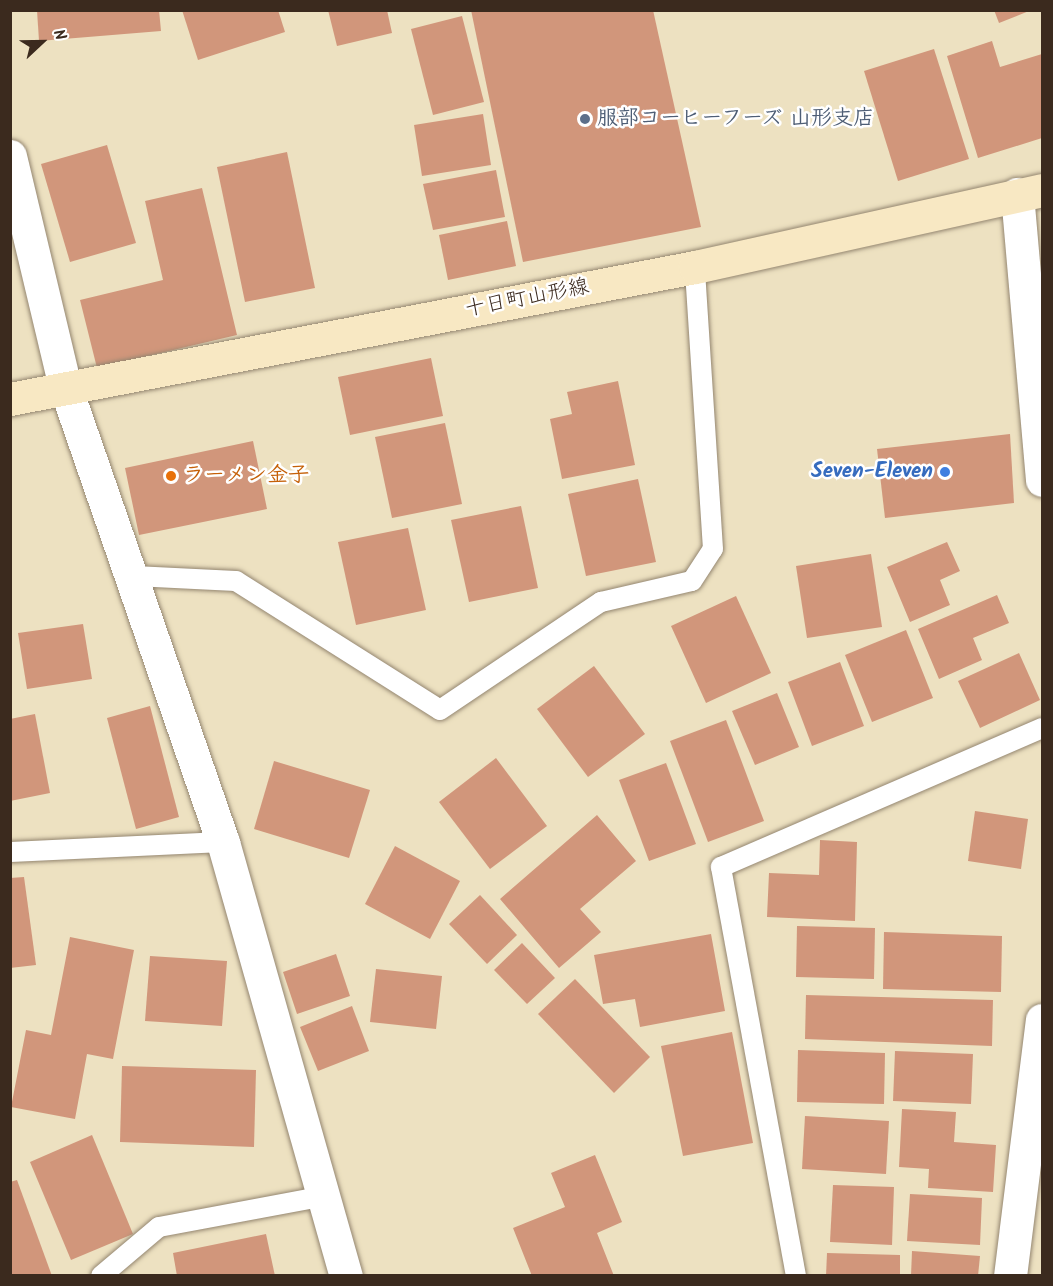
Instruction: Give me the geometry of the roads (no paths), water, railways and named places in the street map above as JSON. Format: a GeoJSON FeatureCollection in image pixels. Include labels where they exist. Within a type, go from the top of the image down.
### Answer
{"type":"FeatureCollection","features":[{"type":"Feature","properties":{"kind":"main road","name":"十日町山形線"},"geometry":{"type":"LineString","coordinates":[[10,399],[65,386],[695,267],[1030,192]]}},
{"type":"Feature","properties":{"kind":"street"},"geometry":{"type":"LineString","coordinates":[[10,156],[65,386],[134,576],[223,842],[320,1197],[346,1275]]}},
{"type":"Feature","properties":{"kind":"street"},"geometry":{"type":"LineString","coordinates":[[1030,192],[1042,480]]}},
{"type":"Feature","properties":{"kind":"street"},"geometry":{"type":"LineString","coordinates":[[1010,1275],[1042,1020]]}},
{"type":"Feature","properties":{"kind":"lane"},"geometry":{"type":"LineString","coordinates":[[134,576],[236,581],[440,710],[601,602],[692,581],[713,549],[695,267]]}},
{"type":"Feature","properties":{"kind":"lane"},"geometry":{"type":"LineString","coordinates":[[796,1275],[721,867],[1042,728]]}},
{"type":"Feature","properties":{"kind":"lane"},"geometry":{"type":"LineString","coordinates":[[10,852],[223,842]]}},
{"type":"Feature","properties":{"kind":"lane"},"geometry":{"type":"LineString","coordinates":[[101,1275],[159,1227],[320,1197]]}},
{"type":"Feature","properties":{"kind":"place","name":"服部コーヒーフーズ 山形支店"},"geometry":{"type":"Point","coordinates":[585,119]}},
{"type":"Feature","properties":{"kind":"place","name":"Seven-Eleven"},"geometry":{"type":"Point","coordinates":[945,472]}},
{"type":"Feature","properties":{"kind":"place","name":"ラーメン金子"},"geometry":{"type":"Point","coordinates":[171,476]}}]}
